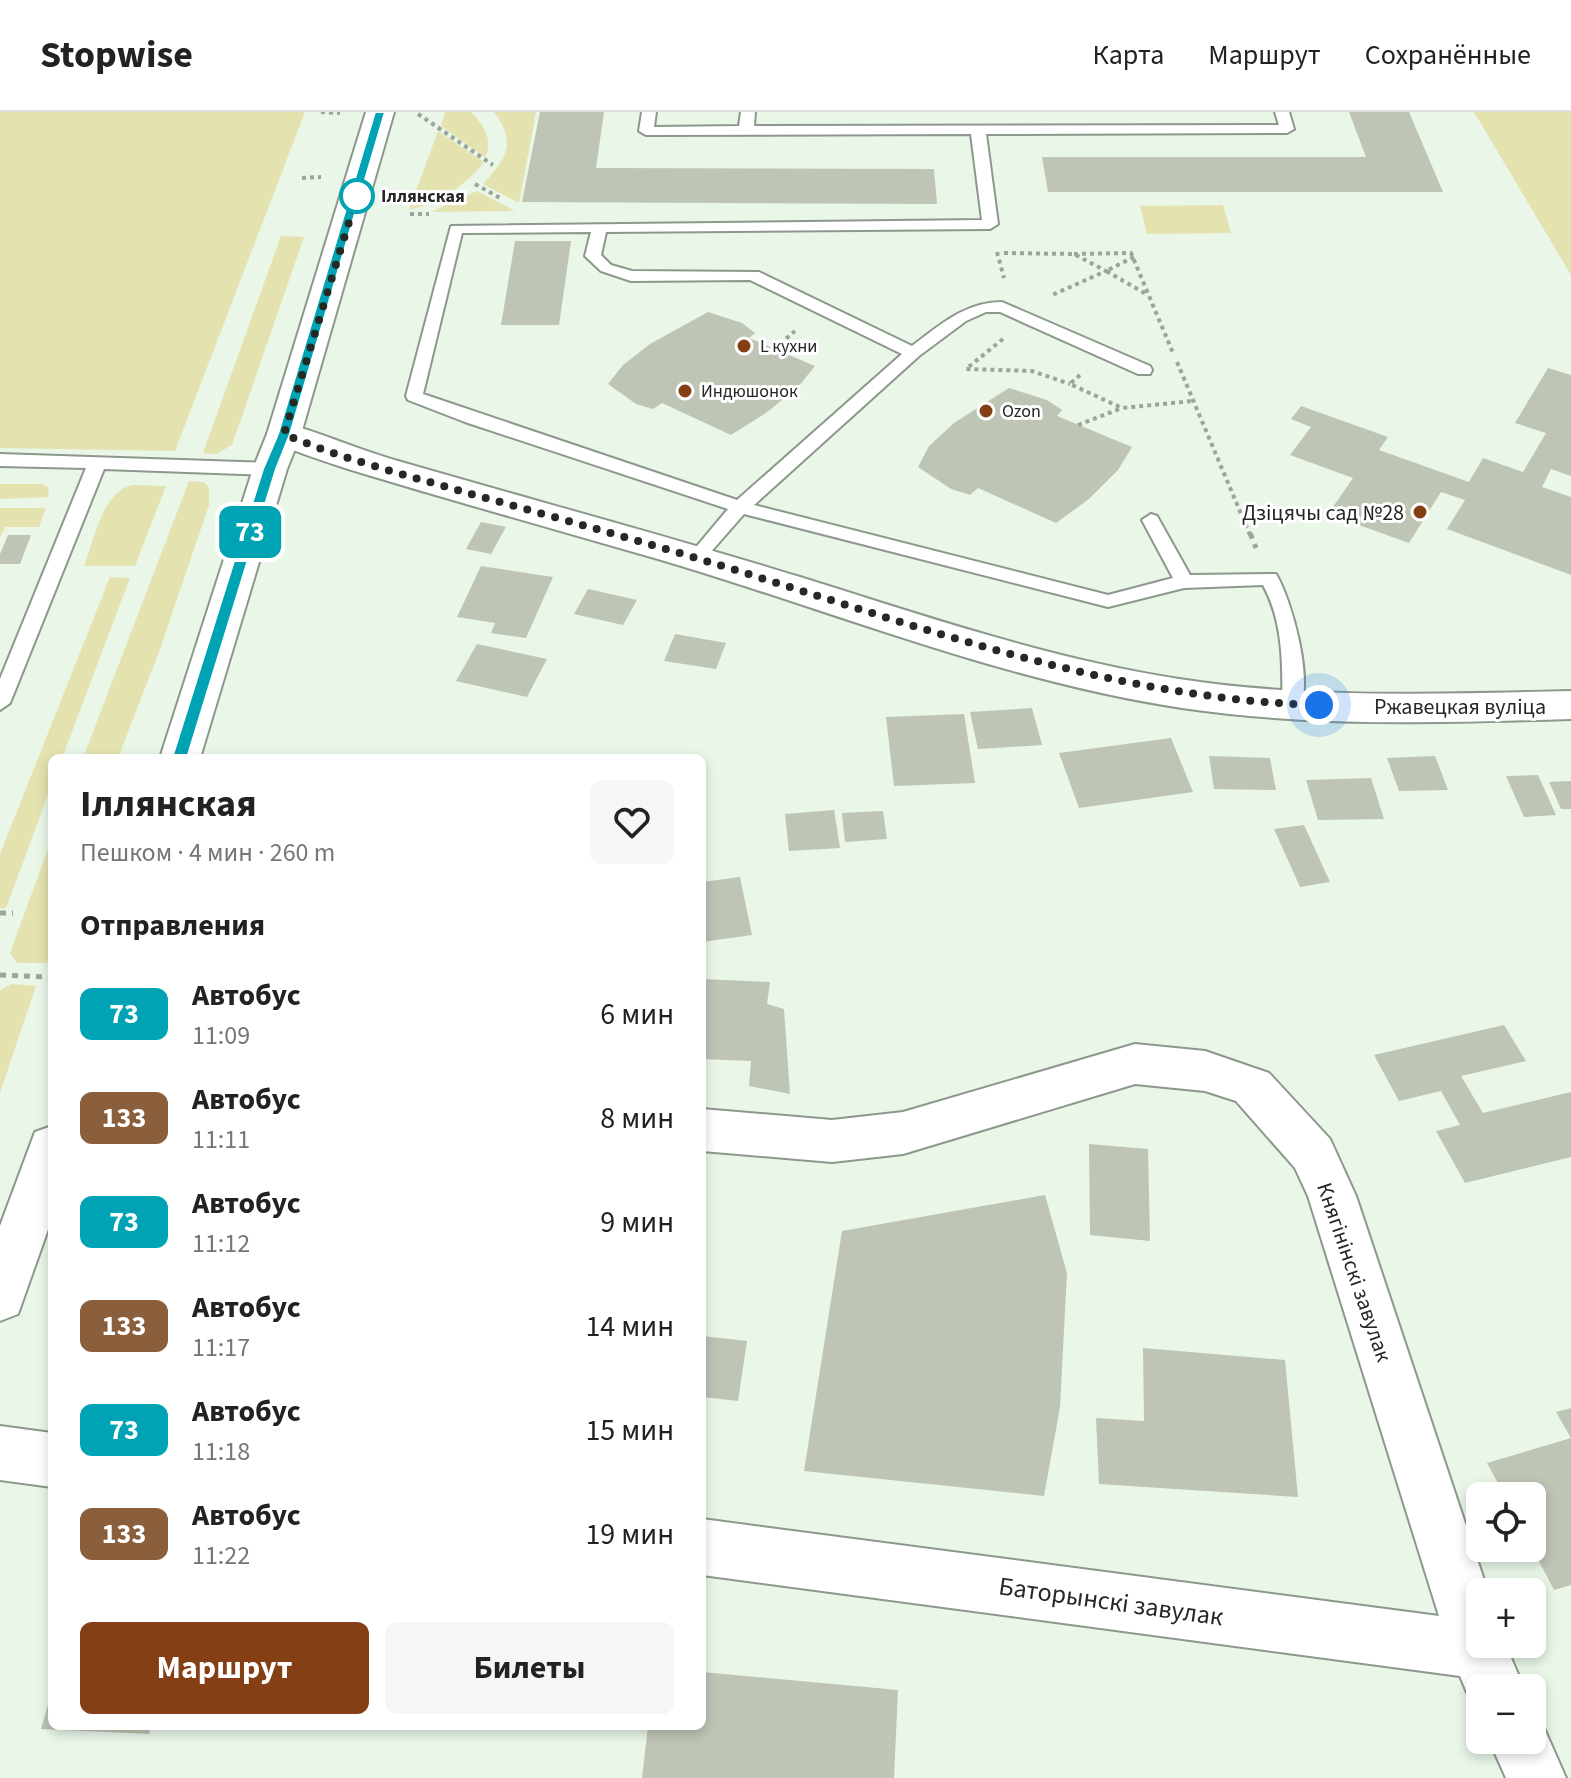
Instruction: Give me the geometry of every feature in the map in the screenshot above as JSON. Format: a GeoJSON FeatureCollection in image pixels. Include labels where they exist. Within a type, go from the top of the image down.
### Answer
{"type":"FeatureCollection","features":[{"type":"Feature","properties":{"kind":"street"},"geometry":{"type":"LineString","coordinates":[[181,754],[270,469],[284,434],[380,112]]}},
{"type":"Feature","properties":{"kind":"street","name":"Ржавецкая вуліца"},"geometry":{"type":"LineString","coordinates":[[284,434],[386,469],[696,558],[978,645],[1127,684],[1225,700],[1292,705],[1571,705]]}},
{"type":"Feature","properties":{"kind":"street","name":"Княгінінскі завулак"},"geometry":{"type":"LineString","coordinates":[[706,1130],[832,1141],[903,1133],[1135,1064],[1205,1071],[1252,1087],[1313,1154],[1332,1196],[1487,1669]]}},
{"type":"Feature","properties":{"kind":"street"},"geometry":{"type":"LineString","coordinates":[[0,1297],[48,1159]]}},
{"type":"Feature","properties":{"kind":"street"},"geometry":{"type":"LineString","coordinates":[[0,1453],[48,1459]]}},
{"type":"Feature","properties":{"kind":"street","name":"Баторынскі завулак"},"geometry":{"type":"LineString","coordinates":[[706,1548],[1487,1669]]}},
{"type":"Feature","properties":{"kind":"street"},"geometry":{"type":"LineString","coordinates":[[1525,1754],[1536,1778]]}},
{"type":"Feature","properties":{"kind":"lane"},"geometry":{"type":"LineString","coordinates":[[649,112],[646,131],[746,132],[1287,129],[1282,112]]}},
{"type":"Feature","properties":{"kind":"lane"},"geometry":{"type":"LineString","coordinates":[[746,132],[748,112]]}},
{"type":"Feature","properties":{"kind":"lane"},"geometry":{"type":"LineString","coordinates":[[1195,112],[1200,129]]}},
{"type":"Feature","properties":{"kind":"lane"},"geometry":{"type":"LineString","coordinates":[[978,130],[990,224],[456,229],[414,396],[471,418],[740,507],[1108,601],[1184,582],[1269,578],[1279,594],[1293,674],[1292,705]]}},
{"type":"Feature","properties":{"kind":"lane"},"geometry":{"type":"LineString","coordinates":[[599,229],[593,256],[606,268],[631,276],[753,275],[913,353]]}},
{"type":"Feature","properties":{"kind":"lane"},"geometry":{"type":"LineString","coordinates":[[696,558],[740,507],[913,353],[960,318],[983,307],[1002,307],[1144,370]]}},
{"type":"Feature","properties":{"kind":"lane"},"geometry":{"type":"LineString","coordinates":[[0,460],[270,469]]}},
{"type":"Feature","properties":{"kind":"lane"},"geometry":{"type":"LineString","coordinates":[[0,703],[97,464]]}},
{"type":"Feature","properties":{"kind":"lane"},"geometry":{"type":"LineString","coordinates":[[1151,520],[1184,582]]}},
{"type":"Feature","properties":{"kind":"path"},"geometry":{"type":"LineString","coordinates":[[428,122],[493,165]]}},
{"type":"Feature","properties":{"kind":"path"},"geometry":{"type":"LineString","coordinates":[[990,224],[1005,281]]}},
{"type":"Feature","properties":{"kind":"path"},"geometry":{"type":"LineString","coordinates":[[997,253],[1131,253],[1269,578]]}},
{"type":"Feature","properties":{"kind":"path"},"geometry":{"type":"LineString","coordinates":[[1074,254],[1149,296]]}},
{"type":"Feature","properties":{"kind":"path"},"geometry":{"type":"LineString","coordinates":[[1047,297],[1134,257]]}},
{"type":"Feature","properties":{"kind":"path"},"geometry":{"type":"LineString","coordinates":[[1005,337],[966,369],[1012,367],[1038,371],[1122,408]]}},
{"type":"Feature","properties":{"kind":"path"},"geometry":{"type":"LineString","coordinates":[[1070,384],[1084,372],[1071,366]]}},
{"type":"Feature","properties":{"kind":"path"},"geometry":{"type":"LineString","coordinates":[[1078,425],[1122,408],[1193,401]]}},
{"type":"Feature","properties":{"kind":"path"},"geometry":{"type":"LineString","coordinates":[[0,913],[13,913]]}},
{"type":"Feature","properties":{"kind":"path"},"geometry":{"type":"LineString","coordinates":[[0,975],[45,977]]}},
{"type":"Feature","properties":{"kind":"green space"},"geometry":{"type":"Polygon","coordinates":[[[0,112],[305,112],[175,451],[0,448],[0,112]]]}},
{"type":"Feature","properties":{"kind":"green space"},"geometry":{"type":"Polygon","coordinates":[[[445,112],[471,112],[488,138],[485,157],[441,126],[445,112]]]}},
{"type":"Feature","properties":{"kind":"green space"},"geometry":{"type":"Polygon","coordinates":[[[494,112],[536,112],[519,203],[483,184],[506,150],[505,133],[494,112]]]}},
{"type":"Feature","properties":{"kind":"green space"},"geometry":{"type":"Polygon","coordinates":[[[1474,112],[1571,112],[1571,275],[1474,112]]]}},
{"type":"Feature","properties":{"kind":"green space"},"geometry":{"type":"Polygon","coordinates":[[[438,131],[484,162],[469,179],[451,192],[409,210],[438,131]]]}},
{"type":"Feature","properties":{"kind":"green space"},"geometry":{"type":"Polygon","coordinates":[[[477,191],[515,211],[431,212],[477,191]]]}},
{"type":"Feature","properties":{"kind":"green space"},"geometry":{"type":"Polygon","coordinates":[[[1223,205],[1231,233],[1147,234],[1140,206],[1223,205]]]}},
{"type":"Feature","properties":{"kind":"green space"},"geometry":{"type":"Polygon","coordinates":[[[281,236],[304,237],[232,445],[216,454],[203,453],[281,236]]]}},
{"type":"Feature","properties":{"kind":"green space"},"geometry":{"type":"Polygon","coordinates":[[[189,481],[203,482],[209,487],[209,505],[160,649],[120,754],[85,754],[189,481]]]}},
{"type":"Feature","properties":{"kind":"green space"},"geometry":{"type":"Polygon","coordinates":[[[0,484],[41,484],[48,487],[49,497],[0,499],[0,484]]]}},
{"type":"Feature","properties":{"kind":"green space"},"geometry":{"type":"Polygon","coordinates":[[[133,485],[166,486],[135,566],[84,566],[107,506],[114,496],[133,485]]]}},
{"type":"Feature","properties":{"kind":"green space"},"geometry":{"type":"Polygon","coordinates":[[[0,508],[46,508],[39,527],[5,527],[0,537],[0,508]]]}},
{"type":"Feature","properties":{"kind":"green space"},"geometry":{"type":"Polygon","coordinates":[[[110,577],[130,578],[64,754],[48,754],[48,795],[6,908],[0,908],[0,854],[110,577]]]}},
{"type":"Feature","properties":{"kind":"green space"},"geometry":{"type":"Polygon","coordinates":[[[48,849],[47,963],[17,963],[10,953],[48,849]]]}},
{"type":"Feature","properties":{"kind":"green space"},"geometry":{"type":"Polygon","coordinates":[[[11,984],[36,986],[0,1093],[0,991],[11,984]]]}},
{"type":"Feature","properties":{"kind":"building"},"geometry":{"type":"Polygon","coordinates":[[[540,112],[604,112],[596,168],[934,169],[937,204],[522,202],[540,112]]]}},
{"type":"Feature","properties":{"kind":"building"},"geometry":{"type":"Polygon","coordinates":[[[1349,112],[1409,112],[1443,192],[1048,192],[1042,157],[1366,157],[1349,112]]]}},
{"type":"Feature","properties":{"kind":"building"},"geometry":{"type":"Polygon","coordinates":[[[515,241],[571,241],[559,325],[501,325],[515,241]]]}},
{"type":"Feature","properties":{"kind":"building"},"geometry":{"type":"Polygon","coordinates":[[[708,312],[742,323],[755,333],[749,338],[815,366],[798,387],[766,413],[731,435],[662,403],[653,409],[636,404],[608,384],[623,365],[650,344],[708,312]]]}},
{"type":"Feature","properties":{"kind":"building"},"geometry":{"type":"Polygon","coordinates":[[[1548,368],[1571,375],[1571,476],[1551,469],[1542,487],[1571,497],[1571,575],[1447,529],[1465,500],[1441,492],[1409,543],[1328,514],[1353,478],[1290,455],[1311,427],[1291,419],[1301,406],[1388,437],[1379,450],[1469,482],[1483,458],[1523,472],[1546,433],[1515,423],[1548,368]]]}},
{"type":"Feature","properties":{"kind":"building"},"geometry":{"type":"Polygon","coordinates":[[[1009,388],[1047,400],[1062,410],[1057,416],[1132,447],[1118,470],[1089,499],[1056,523],[978,488],[970,495],[951,489],[918,467],[929,446],[954,423],[1009,388]]]}},
{"type":"Feature","properties":{"kind":"building"},"geometry":{"type":"Polygon","coordinates":[[[481,522],[506,527],[491,554],[466,549],[481,522]]]}},
{"type":"Feature","properties":{"kind":"building"},"geometry":{"type":"Polygon","coordinates":[[[8,535],[31,535],[20,564],[0,564],[0,554],[8,535]]]}},
{"type":"Feature","properties":{"kind":"building"},"geometry":{"type":"Polygon","coordinates":[[[481,566],[553,577],[526,638],[491,633],[495,623],[457,617],[481,566]]]}},
{"type":"Feature","properties":{"kind":"building"},"geometry":{"type":"Polygon","coordinates":[[[588,589],[637,600],[623,625],[574,614],[588,589]]]}},
{"type":"Feature","properties":{"kind":"building"},"geometry":{"type":"Polygon","coordinates":[[[675,634],[726,643],[716,669],[664,661],[675,634]]]}},
{"type":"Feature","properties":{"kind":"building"},"geometry":{"type":"Polygon","coordinates":[[[477,644],[547,659],[527,697],[456,681],[477,644]]]}},
{"type":"Feature","properties":{"kind":"building"},"geometry":{"type":"Polygon","coordinates":[[[1032,708],[1042,745],[978,749],[970,712],[1032,708]]]}},
{"type":"Feature","properties":{"kind":"building"},"geometry":{"type":"Polygon","coordinates":[[[964,714],[975,783],[894,786],[886,717],[964,714]]]}},
{"type":"Feature","properties":{"kind":"building"},"geometry":{"type":"Polygon","coordinates":[[[1171,738],[1193,792],[1079,808],[1059,753],[1171,738]]]}},
{"type":"Feature","properties":{"kind":"building"},"geometry":{"type":"Polygon","coordinates":[[[1209,756],[1270,758],[1276,790],[1214,789],[1209,756]]]}},
{"type":"Feature","properties":{"kind":"building"},"geometry":{"type":"Polygon","coordinates":[[[1435,756],[1448,790],[1399,791],[1387,758],[1435,756]]]}},
{"type":"Feature","properties":{"kind":"building"},"geometry":{"type":"Polygon","coordinates":[[[1538,775],[1556,815],[1524,817],[1506,776],[1538,775]]]}},
{"type":"Feature","properties":{"kind":"building"},"geometry":{"type":"Polygon","coordinates":[[[1371,778],[1384,819],[1318,820],[1306,780],[1371,778]]]}},
{"type":"Feature","properties":{"kind":"building"},"geometry":{"type":"Polygon","coordinates":[[[1571,781],[1571,809],[1561,809],[1549,782],[1571,781]]]}},
{"type":"Feature","properties":{"kind":"building"},"geometry":{"type":"Polygon","coordinates":[[[834,810],[840,848],[789,851],[785,814],[834,810]]]}},
{"type":"Feature","properties":{"kind":"building"},"geometry":{"type":"Polygon","coordinates":[[[883,811],[887,839],[845,842],[842,813],[883,811]]]}},
{"type":"Feature","properties":{"kind":"building"},"geometry":{"type":"Polygon","coordinates":[[[1304,825],[1330,882],[1300,887],[1274,829],[1304,825]]]}},
{"type":"Feature","properties":{"kind":"building"},"geometry":{"type":"Polygon","coordinates":[[[740,877],[752,935],[706,941],[706,881],[740,877]]]}},
{"type":"Feature","properties":{"kind":"building"},"geometry":{"type":"Polygon","coordinates":[[[706,979],[770,982],[767,1004],[784,1009],[790,1094],[749,1086],[751,1061],[706,1059],[706,979]]]}},
{"type":"Feature","properties":{"kind":"building"},"geometry":{"type":"Polygon","coordinates":[[[1504,1025],[1526,1061],[1461,1076],[1483,1113],[1571,1092],[1571,1157],[1465,1183],[1436,1131],[1460,1125],[1441,1091],[1399,1101],[1374,1055],[1504,1025]]]}},
{"type":"Feature","properties":{"kind":"building"},"geometry":{"type":"Polygon","coordinates":[[[1089,1144],[1148,1149],[1150,1241],[1090,1235],[1089,1144]]]}},
{"type":"Feature","properties":{"kind":"building"},"geometry":{"type":"Polygon","coordinates":[[[1045,1195],[1067,1273],[1060,1407],[1044,1496],[804,1471],[842,1231],[1045,1195]]]}},
{"type":"Feature","properties":{"kind":"building"},"geometry":{"type":"Polygon","coordinates":[[[706,1336],[747,1341],[738,1401],[706,1397],[706,1336]]]}},
{"type":"Feature","properties":{"kind":"building"},"geometry":{"type":"Polygon","coordinates":[[[1143,1348],[1285,1360],[1298,1497],[1099,1484],[1096,1418],[1144,1421],[1143,1348]]]}},
{"type":"Feature","properties":{"kind":"building"},"geometry":{"type":"Polygon","coordinates":[[[1571,1408],[1571,1438],[1556,1412],[1571,1408]]]}},
{"type":"Feature","properties":{"kind":"building"},"geometry":{"type":"Polygon","coordinates":[[[1571,1438],[1571,1585],[1554,1590],[1539,1562],[1546,1562],[1546,1482],[1497,1482],[1487,1463],[1571,1438]]]}},
{"type":"Feature","properties":{"kind":"building"},"geometry":{"type":"Polygon","coordinates":[[[706,1672],[898,1690],[894,1778],[642,1778],[648,1730],[706,1730],[706,1672]]]}},
{"type":"Feature","properties":{"kind":"building"},"geometry":{"type":"Polygon","coordinates":[[[48,1704],[48,1729],[41,1729],[48,1704]]]}},
{"type":"Feature","properties":{"kind":"building"},"geometry":{"type":"Polygon","coordinates":[[[63,1730],[150,1730],[149,1734],[63,1730]]]}},
{"type":"Feature","properties":{"kind":"bus line","name":"73"},"geometry":{"type":"LineString","coordinates":[[181,754],[270,469],[284,434],[380,112]]}},
{"type":"Feature","properties":{"kind":"place","name":"Іллянская"},"geometry":{"type":"Point","coordinates":[357,196]}},
{"type":"Feature","properties":{"kind":"place","name":"L кухни"},"geometry":{"type":"Point","coordinates":[744,346]}},
{"type":"Feature","properties":{"kind":"place","name":"Индюшонок"},"geometry":{"type":"Point","coordinates":[685,391]}},
{"type":"Feature","properties":{"kind":"place","name":"Ozon"},"geometry":{"type":"Point","coordinates":[986,411]}},
{"type":"Feature","properties":{"kind":"place","name":"Дзіцячы сад №28"},"geometry":{"type":"Point","coordinates":[1420,512]}},
{"type":"Feature","properties":{"kind":"route"},"geometry":{"type":"LineString","coordinates":[[357,196],[284,434],[386,469],[696,558],[978,645],[1127,684],[1225,700],[1319,705]]}}]}
